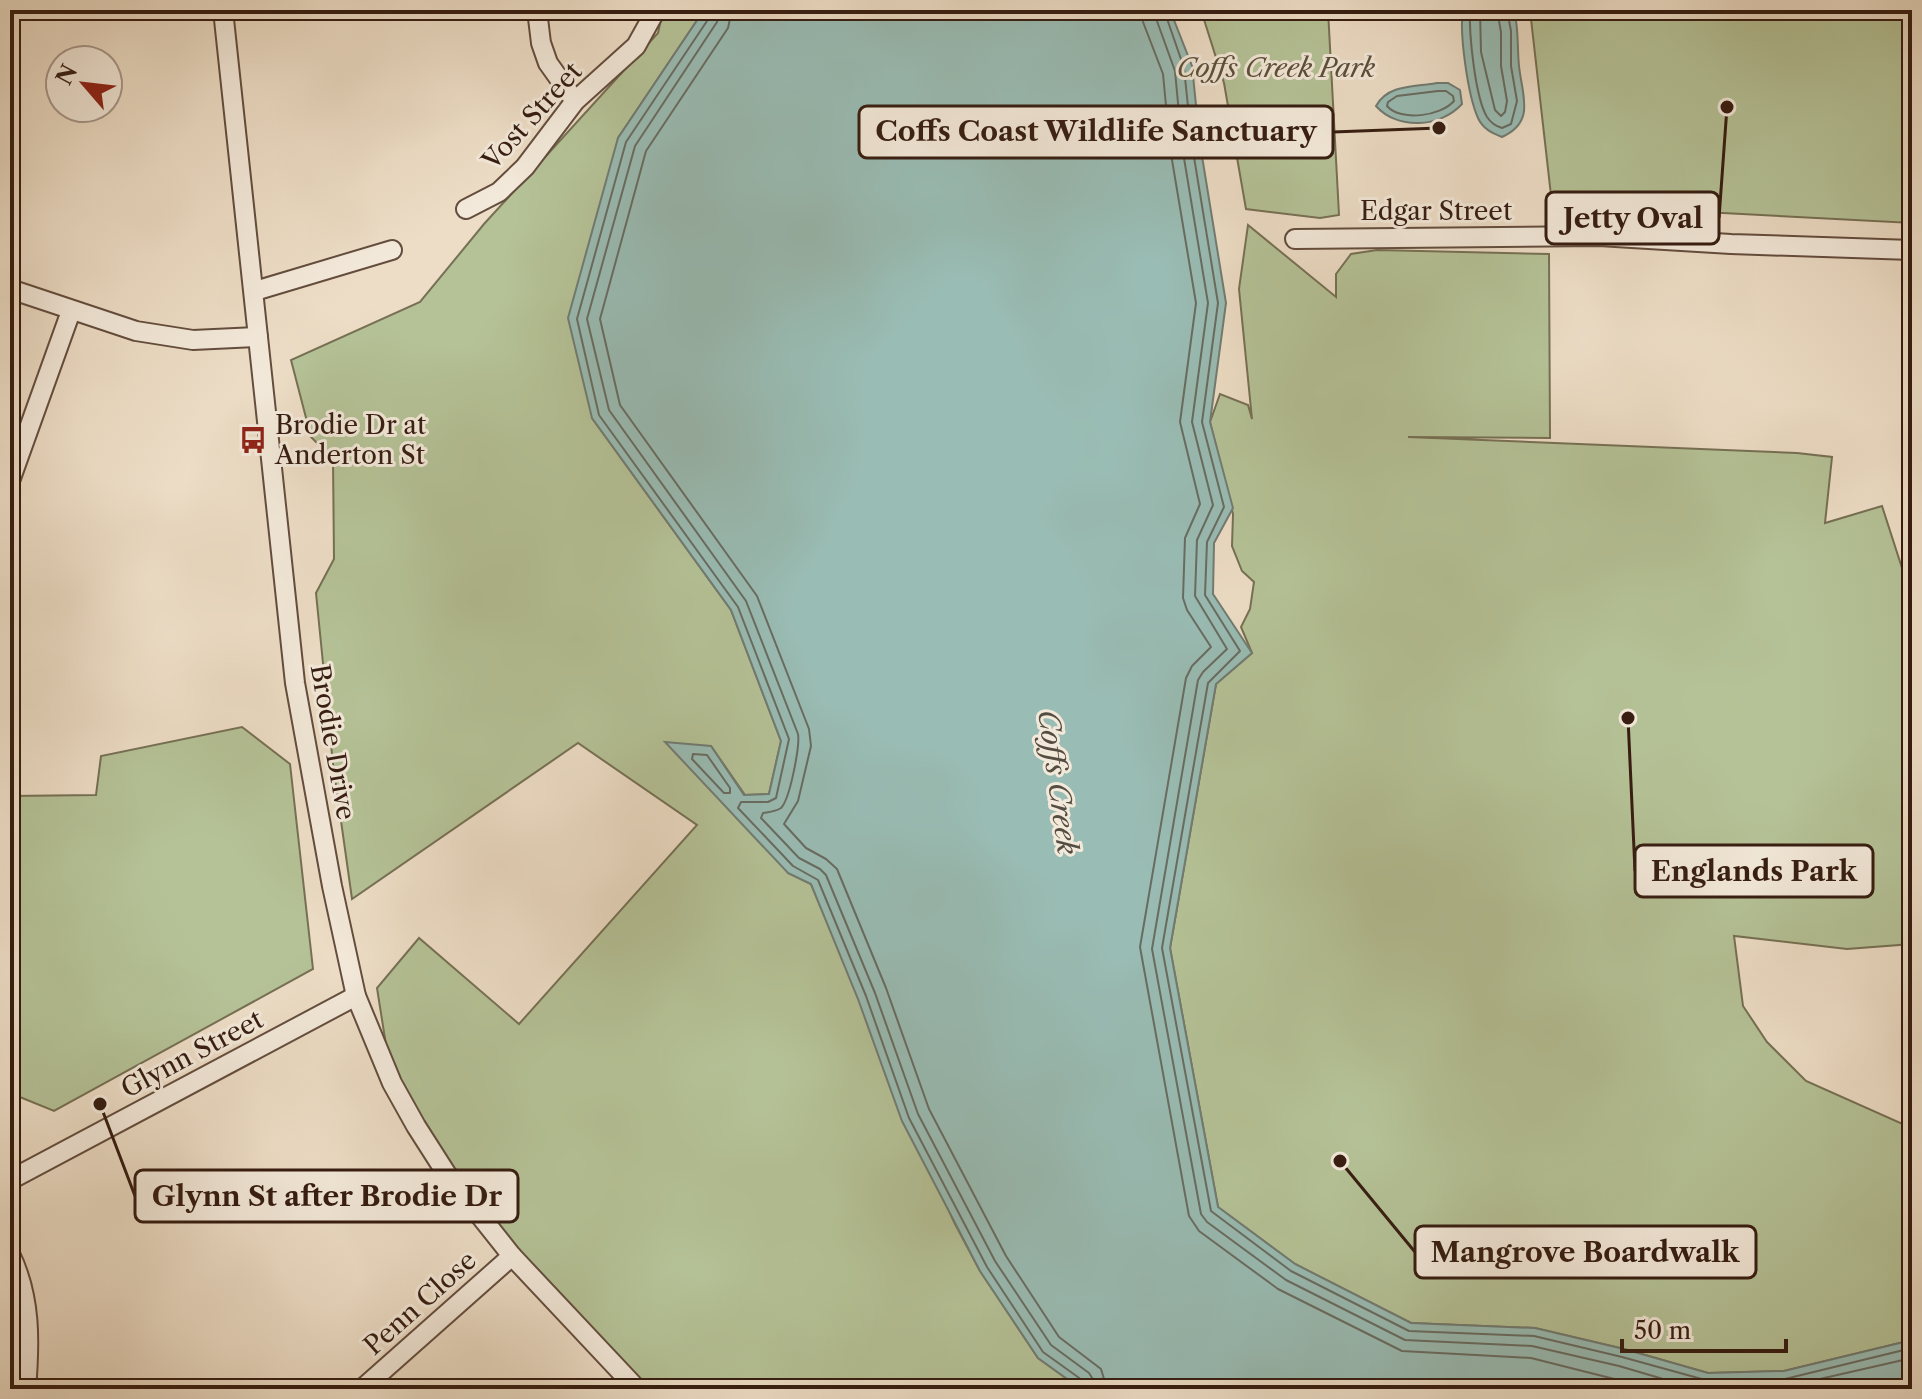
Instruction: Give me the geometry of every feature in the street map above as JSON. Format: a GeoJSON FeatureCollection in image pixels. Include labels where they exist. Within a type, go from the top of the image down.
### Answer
{"type":"FeatureCollection","features":[{"type":"Feature","properties":{"kind":"street","name":"Brodie Drive"},"geometry":{"type":"LineString","coordinates":[[223,10],[295,683],[332,886],[356,996],[392,1083],[446,1173],[512,1256],[637,1389]]}},
{"type":"Feature","properties":{"kind":"street"},"geometry":{"type":"LineString","coordinates":[[537,10],[541,43],[548,63],[575,101]]}},
{"type":"Feature","properties":{"kind":"street","name":"Vost Street"},"geometry":{"type":"LineString","coordinates":[[466,209],[499,192],[525,167],[575,101],[636,46],[656,10]]}},
{"type":"Feature","properties":{"kind":"street","name":"Edgar Street"},"geometry":{"type":"LineString","coordinates":[[1295,239],[1599,236],[1912,250]]}},
{"type":"Feature","properties":{"kind":"street"},"geometry":{"type":"LineString","coordinates":[[255,291],[392,250]]}},
{"type":"Feature","properties":{"kind":"street"},"geometry":{"type":"LineString","coordinates":[[10,289],[136,331],[193,340],[258,337]]}},
{"type":"Feature","properties":{"kind":"street"},"geometry":{"type":"LineString","coordinates":[[10,481],[71,311]]}},
{"type":"Feature","properties":{"kind":"street","name":"Glynn Street"},"geometry":{"type":"LineString","coordinates":[[10,1180],[356,996]]}},
{"type":"Feature","properties":{"kind":"street"},"geometry":{"type":"LineString","coordinates":[[10,1254],[23,1289],[29,1323],[26,1389]]}},
{"type":"Feature","properties":{"kind":"street","name":"Penn Close"},"geometry":{"type":"LineString","coordinates":[[362,1389],[512,1256]]}},
{"type":"Feature","properties":{"kind":"green space"},"geometry":{"type":"Polygon","coordinates":[[[663,10],[704,10],[618,138],[592,418],[731,610],[781,741],[769,794],[745,795],[711,746],[788,873],[811,884],[954,1222],[980,1271],[1038,1358],[1081,1389],[637,1389],[512,1256],[392,1083],[377,988],[419,938],[519,1024],[697,825],[578,743],[352,899],[333,764],[316,593],[334,559],[333,459],[311,437],[291,360],[420,302],[484,224],[658,33],[663,10]]]}},
{"type":"Feature","properties":{"kind":"green space","name":"Coffs Creek Park"},"geometry":{"type":"Polygon","coordinates":[[[1201,10],[1328,10],[1339,215],[1320,218],[1246,209],[1224,83],[1201,10]]]}},
{"type":"Feature","properties":{"kind":"green space"},"geometry":{"type":"Polygon","coordinates":[[[1530,10],[1912,10],[1912,223],[1552,204],[1530,10]]]}},
{"type":"Feature","properties":{"kind":"green space"},"geometry":{"type":"Polygon","coordinates":[[[1248,225],[1336,297],[1336,274],[1351,254],[1377,250],[1549,254],[1550,438],[1408,437],[1832,457],[1825,523],[1882,506],[1912,599],[1912,746],[1903,749],[1912,749],[1912,944],[1847,949],[1734,936],[1743,1006],[1767,1042],[1806,1081],[1905,1125],[1912,1135],[1912,1340],[1784,1371],[1708,1373],[1535,1328],[1411,1323],[1295,1264],[1218,1207],[1170,948],[1216,684],[1252,653],[1241,627],[1250,609],[1254,582],[1242,571],[1232,546],[1233,514],[1210,422],[1220,394],[1248,405],[1252,419],[1239,289],[1248,225]]]}},
{"type":"Feature","properties":{"kind":"green space"},"geometry":{"type":"Polygon","coordinates":[[[242,727],[290,764],[313,969],[54,1111],[10,1093],[10,796],[96,795],[101,756],[242,727]]]}},
{"type":"Feature","properties":{"kind":"water","name":"Coffs Creek"},"geometry":{"type":"Polygon","coordinates":[[[704,10],[1170,10],[1192,66],[1200,144],[1226,303],[1210,422],[1233,508],[1214,543],[1213,594],[1252,653],[1216,684],[1170,948],[1218,1207],[1295,1264],[1411,1323],[1535,1328],[1708,1373],[1784,1371],[1912,1340],[1912,1389],[1081,1389],[1038,1358],[980,1271],[902,1121],[858,999],[811,884],[788,873],[665,742],[711,746],[744,795],[769,794],[781,741],[731,610],[592,418],[568,318],[618,138],[704,10]]]}},
{"type":"Feature","properties":{"kind":"water"},"geometry":{"type":"Polygon","coordinates":[[[1463,10],[1514,10],[1524,107],[1519,124],[1502,137],[1482,125],[1474,108],[1463,48],[1463,10]]]}},
{"type":"Feature","properties":{"kind":"water"},"geometry":{"type":"Polygon","coordinates":[[[1448,83],[1460,90],[1462,104],[1442,118],[1431,122],[1407,122],[1385,114],[1376,106],[1395,90],[1448,83]]]}},
{"type":"Feature","properties":{"kind":"place","name":"Jetty Oval"},"geometry":{"type":"Point","coordinates":[1727,107]}},
{"type":"Feature","properties":{"kind":"place","name":"Coffs Coast Wildlife Sanctuary"},"geometry":{"type":"Point","coordinates":[1439,128]}},
{"type":"Feature","properties":{"kind":"place","name":"Brodie Dr at Anderton St"},"geometry":{"type":"Point","coordinates":[253,440]}},
{"type":"Feature","properties":{"kind":"place","name":"Englands Park"},"geometry":{"type":"Point","coordinates":[1628,718]}},
{"type":"Feature","properties":{"kind":"place","name":"Glynn St after Brodie Dr"},"geometry":{"type":"Point","coordinates":[100,1104]}},
{"type":"Feature","properties":{"kind":"place","name":"Mangrove Boardwalk"},"geometry":{"type":"Point","coordinates":[1340,1161]}}]}
